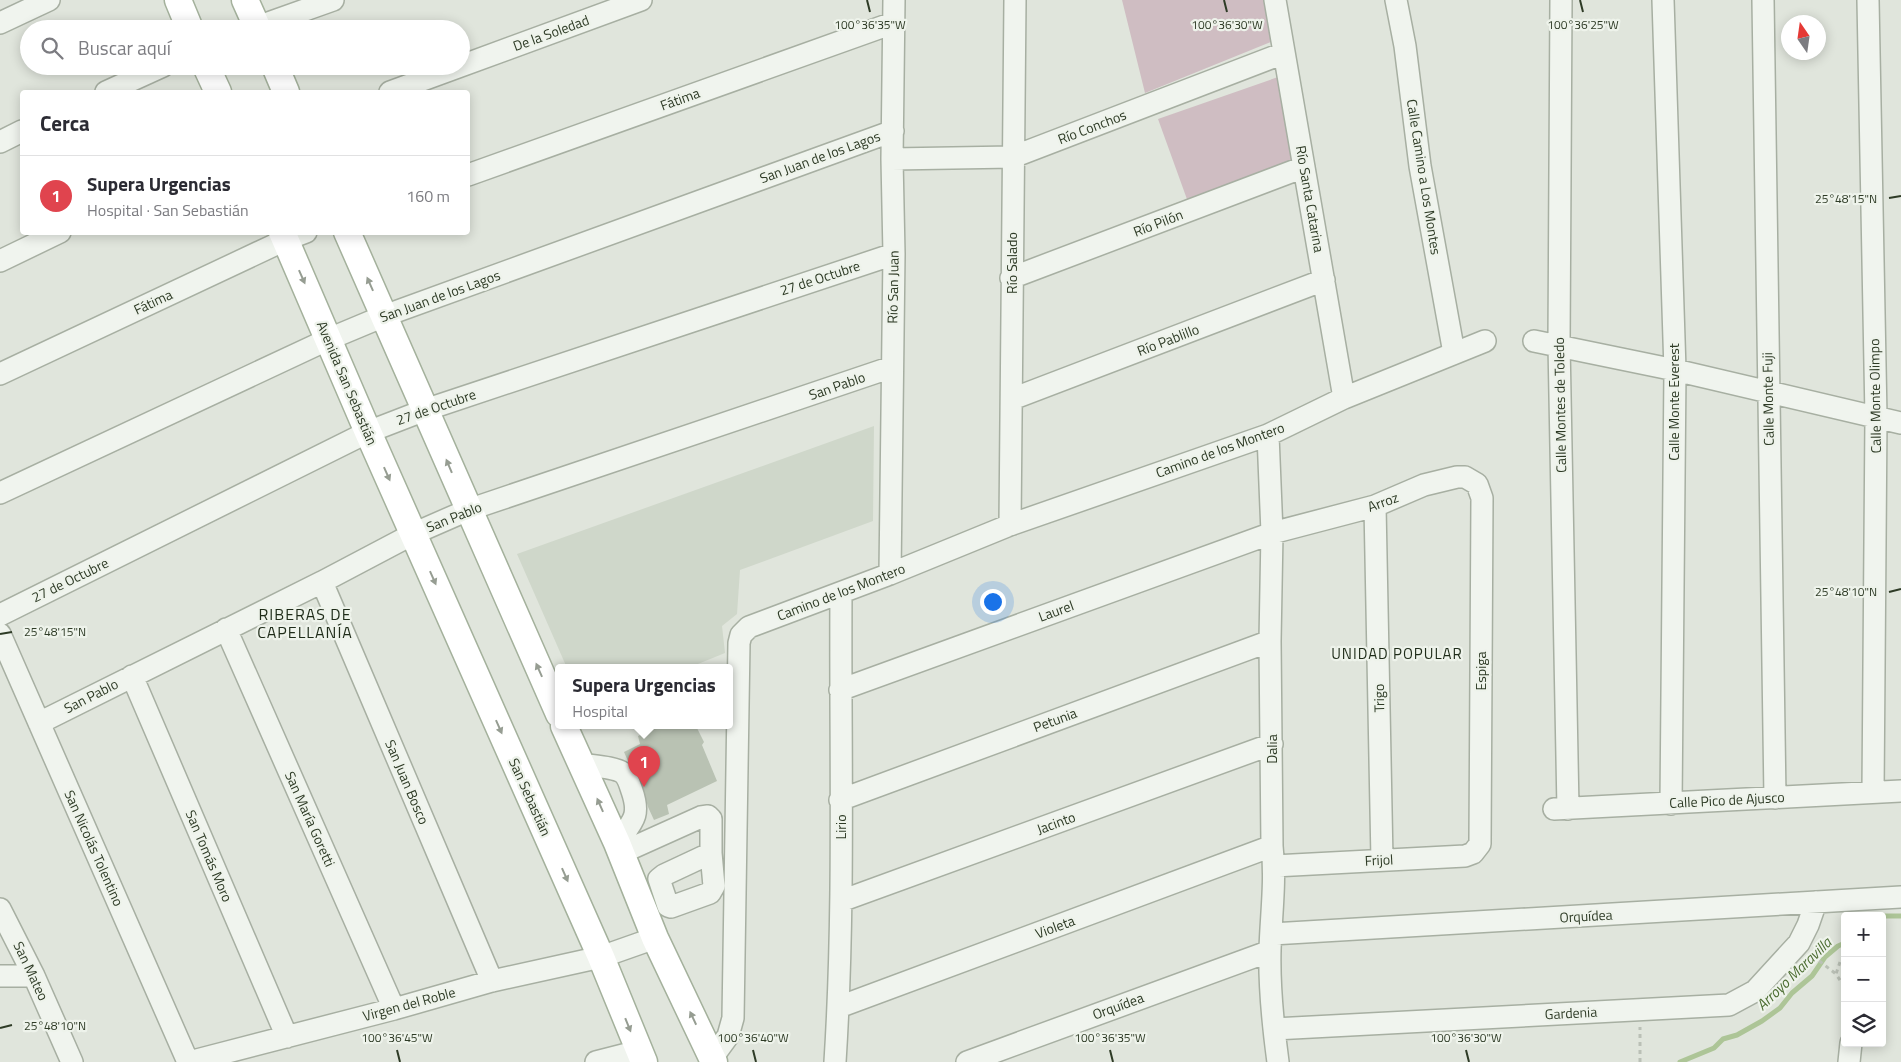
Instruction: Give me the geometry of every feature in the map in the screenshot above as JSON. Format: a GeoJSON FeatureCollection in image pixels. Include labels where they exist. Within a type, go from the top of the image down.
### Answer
{"type":"FeatureCollection","features":[{"type":"Feature","properties":{"kind":"main road"},"geometry":{"type":"LineString","coordinates":[[178,0],[186,20]]}},
{"type":"Feature","properties":{"kind":"main road"},"geometry":{"type":"LineString","coordinates":[[245,0],[254,20]]}},
{"type":"Feature","properties":{"kind":"main road"},"geometry":{"type":"LineString","coordinates":[[210,75],[217,90]]}},
{"type":"Feature","properties":{"kind":"main road"},"geometry":{"type":"LineString","coordinates":[[278,75],[285,90]]}},
{"type":"Feature","properties":{"kind":"main road","name":"Avenida San Sebastián"},"geometry":{"type":"LineString","coordinates":[[291,235],[329,339],[413,534]]}},
{"type":"Feature","properties":{"kind":"main road"},"geometry":{"type":"LineString","coordinates":[[348,235],[468,510],[555,700]]}},
{"type":"Feature","properties":{"kind":"main road","name":"San Sebastián"},"geometry":{"type":"LineString","coordinates":[[413,534],[601,957],[642,1056]]}},
{"type":"Feature","properties":{"kind":"main road"},"geometry":{"type":"LineString","coordinates":[[568,729],[655,938],[713,1060]]}},
{"type":"Feature","properties":{"kind":"street"},"geometry":{"type":"LineString","coordinates":[[0,23],[49,0]]}},
{"type":"Feature","properties":{"kind":"street"},"geometry":{"type":"LineString","coordinates":[[279,20],[334,0]]}},
{"type":"Feature","properties":{"kind":"street","name":"De la Soledad"},"geometry":{"type":"LineString","coordinates":[[470,63],[641,0]]}},
{"type":"Feature","properties":{"kind":"street","name":"Río San Juan"},"geometry":{"type":"LineString","coordinates":[[890,574],[894,254],[892,159],[894,0]]}},
{"type":"Feature","properties":{"kind":"street","name":"Río Salado"},"geometry":{"type":"LineString","coordinates":[[1010,525],[1012,157],[1015,0]]}},
{"type":"Feature","properties":{"kind":"street","name":"Río Santa Catarina"},"geometry":{"type":"LineString","coordinates":[[1275,0],[1344,398]]}},
{"type":"Feature","properties":{"kind":"street","name":"Calle Camino a Los Montes"},"geometry":{"type":"LineString","coordinates":[[1396,0],[1405,46],[1420,166],[1454,353]]}},
{"type":"Feature","properties":{"kind":"street","name":"Calle Montes de Toledo"},"geometry":{"type":"LineString","coordinates":[[1561,0],[1559,344],[1561,809]]}},
{"type":"Feature","properties":{"kind":"street","name":"Calle Monte Everest"},"geometry":{"type":"LineString","coordinates":[[1662,0],[1675,370],[1671,804]]}},
{"type":"Feature","properties":{"kind":"street","name":"Calle Monte Fuji"},"geometry":{"type":"LineString","coordinates":[[1763,0],[1775,798]]}},
{"type":"Feature","properties":{"kind":"street","name":"Calle Monte Olimpo"},"geometry":{"type":"LineString","coordinates":[[1868,0],[1876,417],[1873,792]]}},
{"type":"Feature","properties":{"kind":"street","name":"Fátima"},"geometry":{"type":"LineString","coordinates":[[470,174],[893,23]]}},
{"type":"Feature","properties":{"kind":"street","name":"Río Conchos"},"geometry":{"type":"LineString","coordinates":[[892,159],[1012,157],[1284,54]]}},
{"type":"Feature","properties":{"kind":"street"},"geometry":{"type":"LineString","coordinates":[[110,90],[143,75]]}},
{"type":"Feature","properties":{"kind":"street","name":"De la Soledad"},"geometry":{"type":"LineString","coordinates":[[395,90],[436,75]]}},
{"type":"Feature","properties":{"kind":"street","name":"San Juan de los Lagos"},"geometry":{"type":"LineString","coordinates":[[0,494],[329,339],[384,316],[893,131]]}},
{"type":"Feature","properties":{"kind":"street"},"geometry":{"type":"LineString","coordinates":[[0,142],[20,132]]}},
{"type":"Feature","properties":{"kind":"street","name":"Río Pilón"},"geometry":{"type":"LineString","coordinates":[[1011,278],[1304,167]]}},
{"type":"Feature","properties":{"kind":"street"},"geometry":{"type":"LineString","coordinates":[[0,262],[54,235]]}},
{"type":"Feature","properties":{"kind":"street","name":"Fátima"},"geometry":{"type":"LineString","coordinates":[[0,374],[291,235]]}},
{"type":"Feature","properties":{"kind":"street","name":"27 de Octubre"},"geometry":{"type":"LineString","coordinates":[[0,615],[368,432],[425,410],[894,254]]}},
{"type":"Feature","properties":{"kind":"street","name":"Río Pablillo"},"geometry":{"type":"LineString","coordinates":[[1012,399],[1324,280]]}},
{"type":"Feature","properties":{"kind":"street"},"geometry":{"type":"LineString","coordinates":[[1534,340],[1768,391],[1901,423]]}},
{"type":"Feature","properties":{"kind":"street","name":"Camino de los Montero"},"geometry":{"type":"LineString","coordinates":[[713,1060],[728,1036],[733,1018],[739,643],[741,635],[749,627],[890,574],[1010,525],[1268,435],[1344,398],[1485,341]]}},
{"type":"Feature","properties":{"kind":"street","name":"San Pablo"},"geometry":{"type":"LineString","coordinates":[[39,722],[322,582],[413,534],[468,510],[892,367]]}},
{"type":"Feature","properties":{"kind":"street","name":"Dalia"},"geometry":{"type":"LineString","coordinates":[[1268,435],[1272,533],[1270,641],[1273,856],[1271,942],[1274,1029],[1278,1062]]}},
{"type":"Feature","properties":{"kind":"street","name":"Arroz"},"geometry":{"type":"LineString","coordinates":[[1272,533],[1375,506],[1424,485],[1457,477],[1465,477],[1477,484],[1482,498]]}},
{"type":"Feature","properties":{"kind":"street","name":"Espiga"},"geometry":{"type":"LineString","coordinates":[[1480,844],[1482,498]]}},
{"type":"Feature","properties":{"kind":"street","name":"Trigo"},"geometry":{"type":"LineString","coordinates":[[1375,506],[1382,860]]}},
{"type":"Feature","properties":{"kind":"street","name":"Laurel"},"geometry":{"type":"LineString","coordinates":[[840,690],[1272,533]]}},
{"type":"Feature","properties":{"kind":"street","name":"San Juan Bosco"},"geometry":{"type":"LineString","coordinates":[[322,582],[492,981]]}},
{"type":"Feature","properties":{"kind":"street","name":"Lirio"},"geometry":{"type":"LineString","coordinates":[[835,1062],[841,901],[840,593]]}},
{"type":"Feature","properties":{"kind":"street","name":"San María Goretti"},"geometry":{"type":"LineString","coordinates":[[226,629],[394,1009]]}},
{"type":"Feature","properties":{"kind":"street","name":"San Nicolás Tolentino"},"geometry":{"type":"LineString","coordinates":[[0,634],[189,1062]]}},
{"type":"Feature","properties":{"kind":"street","name":"Petunia"},"geometry":{"type":"LineString","coordinates":[[840,800],[1270,641]]}},
{"type":"Feature","properties":{"kind":"street","name":"San Tomás Moro"},"geometry":{"type":"LineString","coordinates":[[132,676],[287,1037]]}},
{"type":"Feature","properties":{"kind":"street","name":"Jacinto"},"geometry":{"type":"LineString","coordinates":[[841,901],[1272,744]]}},
{"type":"Feature","properties":{"kind":"street"},"geometry":{"type":"LineString","coordinates":[[582,764],[617,771],[627,777],[636,804],[636,812],[619,848]]}},
{"type":"Feature","properties":{"kind":"street","name":"Calle Pico de Ajusco"},"geometry":{"type":"LineString","coordinates":[[1561,809],[1901,791]]}},
{"type":"Feature","properties":{"kind":"street"},"geometry":{"type":"LineString","coordinates":[[619,848],[708,816],[711,819],[711,852]]}},
{"type":"Feature","properties":{"kind":"street","name":"Frijol"},"geometry":{"type":"LineString","coordinates":[[1273,856],[1382,860],[1465,856],[1480,844]]}},
{"type":"Feature","properties":{"kind":"street","name":"Violeta"},"geometry":{"type":"LineString","coordinates":[[838,1007],[1273,856]]}},
{"type":"Feature","properties":{"kind":"street","name":"Orquídea"},"geometry":{"type":"LineString","coordinates":[[967,1062],[1271,942],[1901,897]]}},
{"type":"Feature","properties":{"kind":"street","name":"Gardenia"},"geometry":{"type":"LineString","coordinates":[[1274,1029],[1729,1005],[1755,991],[1799,943],[1816,902]]}},
{"type":"Feature","properties":{"kind":"street","name":"San Mateo"},"geometry":{"type":"LineString","coordinates":[[0,909],[34,976],[72,1062]]}},
{"type":"Feature","properties":{"kind":"street","name":"Virgen del Roble"},"geometry":{"type":"LineString","coordinates":[[189,1062],[394,1009],[492,981],[601,957],[655,938]]}},
{"type":"Feature","properties":{"kind":"street"},"geometry":{"type":"LineString","coordinates":[[0,976],[34,976]]}},
{"type":"Feature","properties":{"kind":"street"},"geometry":{"type":"LineString","coordinates":[[1849,1062],[1851,1047]]}},
{"type":"Feature","properties":{"kind":"street"},"geometry":{"type":"LineString","coordinates":[[596,1062],[642,1056]]}},
{"type":"Feature","properties":{"kind":"path"},"geometry":{"type":"LineString","coordinates":[[1813,956],[1836,974],[1841,982]]}},
{"type":"Feature","properties":{"kind":"path"},"geometry":{"type":"LineString","coordinates":[[1836,974],[1840,962]]}},
{"type":"Feature","properties":{"kind":"path"},"geometry":{"type":"LineString","coordinates":[[1640,1009],[1640,1061]]}},
{"type":"Feature","properties":{"kind":"shaded area"},"geometry":{"type":"Polygon","coordinates":[[[1122,0],[1269,0],[1276,40],[1145,93],[1122,0]]]}},
{"type":"Feature","properties":{"kind":"shaded area"},"geometry":{"type":"Polygon","coordinates":[[[1281,76],[1292,161],[1188,202],[1158,119],[1281,76]]]}},
{"type":"Feature","properties":{"kind":"shaded area"},"geometry":{"type":"Polygon","coordinates":[[[874,426],[873,521],[740,570],[737,614],[722,626],[725,653],[698,664],[565,664],[517,554],[874,426]]]}},
{"type":"Feature","properties":{"kind":"building"},"geometry":{"type":"Polygon","coordinates":[[[653,729],[698,729],[704,742],[702,745],[717,781],[667,805],[669,814],[654,820],[648,807],[640,776],[635,767],[628,761],[624,752],[640,744],[638,736],[653,729]]]}},
{"type":"Feature","properties":{"kind":"waterway","name":"Arroyo Maravilla"},"geometry":{"type":"LineString","coordinates":[[1886,916],[1901,916]]}},
{"type":"Feature","properties":{"kind":"waterway","name":"Arroyo Maravilla"},"geometry":{"type":"LineString","coordinates":[[1680,1062],[1714,1048],[1723,1039],[1737,1035],[1780,1008],[1792,993],[1812,976],[1825,957],[1841,945]]}},
{"type":"Feature","properties":{"kind":"place","name":"Supera Urgencias"},"geometry":{"type":"Point","coordinates":[644,787]}},
{"type":"Feature","properties":{"kind":"district","name":"RIBERAS DE CAPELLANÍA"},"geometry":{"type":"Point","coordinates":[305,623]}},
{"type":"Feature","properties":{"kind":"district","name":"UNIDAD POPULAR"},"geometry":{"type":"Point","coordinates":[1397,654]}}]}
